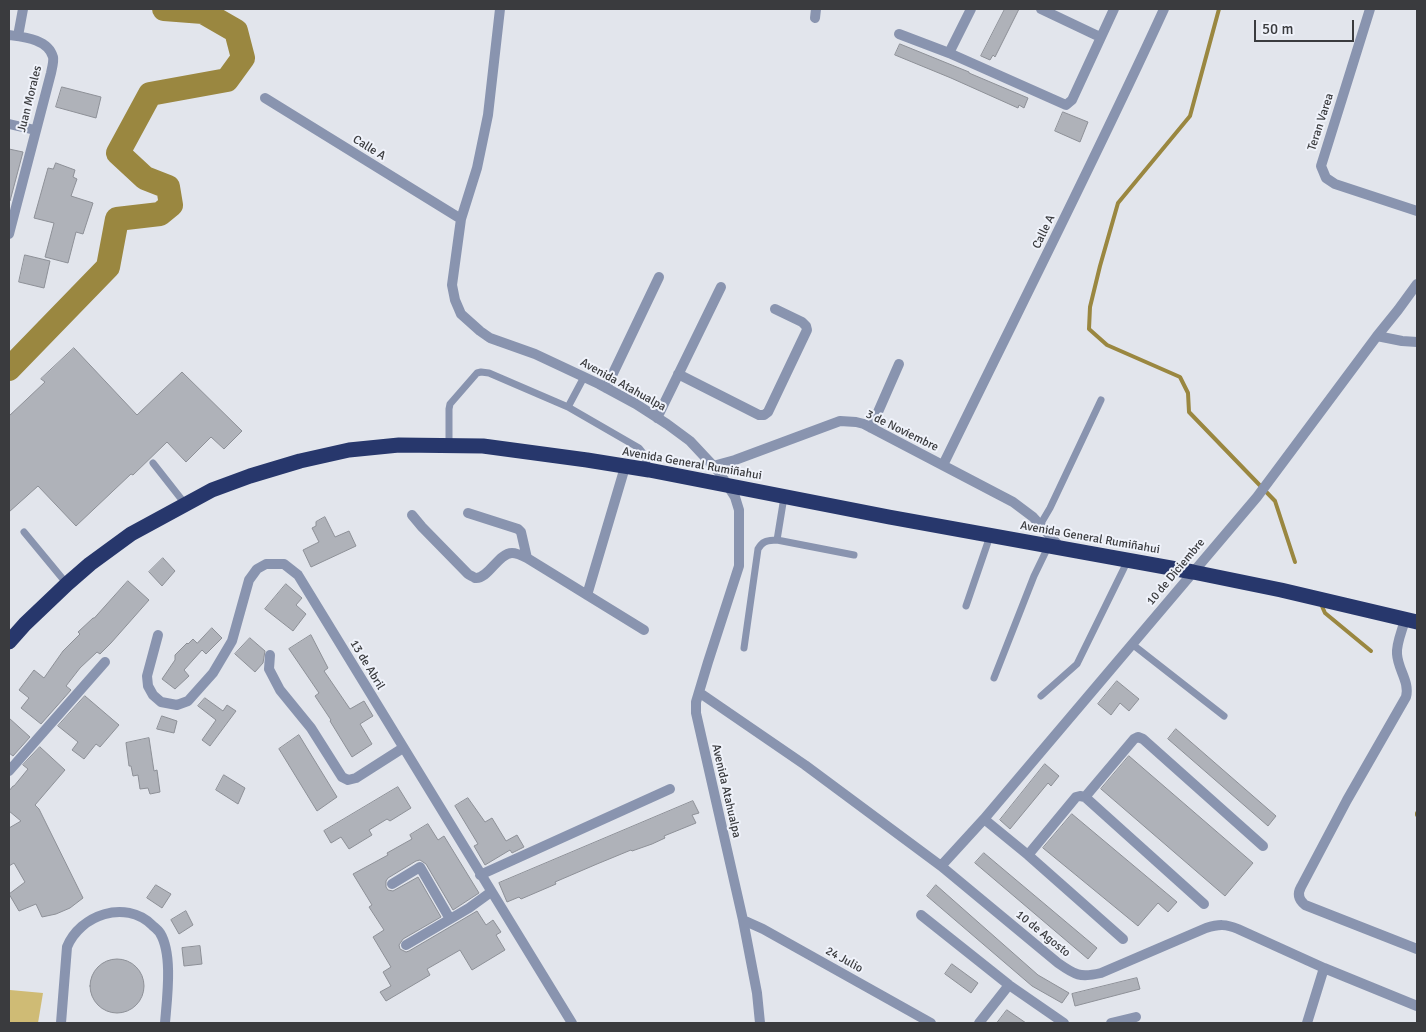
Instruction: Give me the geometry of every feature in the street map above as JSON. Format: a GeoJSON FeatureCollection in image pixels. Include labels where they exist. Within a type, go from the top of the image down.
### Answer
{"type":"FeatureCollection","features":[{"type":"Feature","properties":{"kind":"highway","name":"Avenida General Rumiñahui"},"geometry":{"type":"LineString","coordinates":[[9,642],[25,624],[90,564],[132,534],[186,505],[250,476],[300,461],[349,450],[399,445],[483,446],[649,470],[1193,572],[1281,590],[1411,621]]}},
{"type":"Feature","properties":{"kind":"street"},"geometry":{"type":"LineString","coordinates":[[13,35],[23,9]]}},
{"type":"Feature","properties":{"kind":"street","name":"Avenida Atahualpa"},"geometry":{"type":"LineString","coordinates":[[500,9],[488,114],[477,168],[461,219],[452,285],[455,300],[461,314],[480,332],[490,338],[535,354],[606,388],[636,404],[690,441],[719,472],[735,497],[739,510],[739,566],[696,702],[696,713],[743,920],[757,993],[760,1023]]}},
{"type":"Feature","properties":{"kind":"street"},"geometry":{"type":"LineString","coordinates":[[949,53],[971,9]]}},
{"type":"Feature","properties":{"kind":"street"},"geometry":{"type":"LineString","coordinates":[[1041,9],[1100,37]]}},
{"type":"Feature","properties":{"kind":"street"},"geometry":{"type":"LineString","coordinates":[[899,34],[949,53],[1066,105],[1072,100],[1114,9]]}},
{"type":"Feature","properties":{"kind":"street","name":"Calle A"},"geometry":{"type":"LineString","coordinates":[[943,465],[1102,141],[1164,9]]}},
{"type":"Feature","properties":{"kind":"street","name":"Teran Varea"},"geometry":{"type":"LineString","coordinates":[[1370,9],[1321,166],[1326,178],[1335,184],[1417,211]]}},
{"type":"Feature","properties":{"kind":"street","name":"Juan Morales"},"geometry":{"type":"LineString","coordinates":[[9,234],[54,58],[49,49],[40,42],[13,35]]}},
{"type":"Feature","properties":{"kind":"street","name":"Calle A"},"geometry":{"type":"LineString","coordinates":[[265,98],[461,219]]}},
{"type":"Feature","properties":{"kind":"street"},"geometry":{"type":"LineString","coordinates":[[9,124],[35,130]]}},
{"type":"Feature","properties":{"kind":"street"},"geometry":{"type":"LineString","coordinates":[[606,388],[659,277]]}},
{"type":"Feature","properties":{"kind":"street","name":"10 de Diciembre"},"geometry":{"type":"LineString","coordinates":[[941,866],[984,819],[1257,497],[1376,336],[1417,284]]}},
{"type":"Feature","properties":{"kind":"street"},"geometry":{"type":"LineString","coordinates":[[657,418],[722,287]]}},
{"type":"Feature","properties":{"kind":"street"},"geometry":{"type":"LineString","coordinates":[[678,374],[759,415],[764,415],[768,412],[807,330],[802,322],[775,309]]}},
{"type":"Feature","properties":{"kind":"street"},"geometry":{"type":"LineString","coordinates":[[1376,336],[1417,342]]}},
{"type":"Feature","properties":{"kind":"street"},"geometry":{"type":"LineString","coordinates":[[871,428],[899,364]]}},
{"type":"Feature","properties":{"kind":"street","name":"3 de Noviembre"},"geometry":{"type":"LineString","coordinates":[[713,466],[735,460],[840,421],[856,422],[1014,502],[1034,517],[1054,546]]}},
{"type":"Feature","properties":{"kind":"street"},"geometry":{"type":"LineString","coordinates":[[587,595],[625,467]]}},
{"type":"Feature","properties":{"kind":"street"},"geometry":{"type":"LineString","coordinates":[[468,513],[518,529],[521,532],[527,558]]}},
{"type":"Feature","properties":{"kind":"street"},"geometry":{"type":"LineString","coordinates":[[412,515],[468,574],[475,578],[483,575],[502,556],[511,553],[527,558],[644,630]]}},
{"type":"Feature","properties":{"kind":"street","name":"13 de Abril"},"geometry":{"type":"LineString","coordinates":[[158,635],[147,676],[148,686],[152,695],[161,702],[177,705],[188,701],[213,673],[232,641],[249,580],[257,569],[266,564],[284,564],[298,575],[572,1023]]}},
{"type":"Feature","properties":{"kind":"street"},"geometry":{"type":"LineString","coordinates":[[1411,621],[1397,654],[1407,686],[1406,697],[1347,800],[1300,888],[1299,899],[1305,905],[1417,950]]}},
{"type":"Feature","properties":{"kind":"street"},"geometry":{"type":"LineString","coordinates":[[270,655],[269,669],[280,690],[311,728],[342,777],[348,780],[356,778],[403,748]]}},
{"type":"Feature","properties":{"kind":"street"},"geometry":{"type":"LineString","coordinates":[[9,771],[104,662]]}},
{"type":"Feature","properties":{"kind":"street","name":"10 de Agosto"},"geometry":{"type":"LineString","coordinates":[[700,693],[805,765],[941,866],[1058,963],[1079,976],[1101,973],[1218,924],[1238,929],[1324,968],[1417,1006]]}},
{"type":"Feature","properties":{"kind":"street"},"geometry":{"type":"LineString","coordinates":[[1085,797],[1134,739],[1138,737],[1143,739],[1263,846]]}},
{"type":"Feature","properties":{"kind":"street"},"geometry":{"type":"LineString","coordinates":[[480,875],[670,789]]}},
{"type":"Feature","properties":{"kind":"street"},"geometry":{"type":"LineString","coordinates":[[1028,855],[1076,797],[1085,797],[1204,904]]}},
{"type":"Feature","properties":{"kind":"street"},"geometry":{"type":"LineString","coordinates":[[984,819],[1124,939]]}},
{"type":"Feature","properties":{"kind":"street"},"geometry":{"type":"LineString","coordinates":[[392,884],[420,867],[450,919]]}},
{"type":"Feature","properties":{"kind":"street"},"geometry":{"type":"LineString","coordinates":[[406,945],[480,901],[491,892]]}},
{"type":"Feature","properties":{"kind":"street"},"geometry":{"type":"LineString","coordinates":[[61,1023],[68,947],[71,938],[93,918],[104,913],[117,912],[131,913],[146,919],[160,932],[167,953],[168,985],[165,1023]]}},
{"type":"Feature","properties":{"kind":"street"},"geometry":{"type":"LineString","coordinates":[[921,915],[1009,984],[1064,1023]]}},
{"type":"Feature","properties":{"kind":"street","name":"24 Julio"},"geometry":{"type":"LineString","coordinates":[[743,920],[931,1023]]}},
{"type":"Feature","properties":{"kind":"street"},"geometry":{"type":"LineString","coordinates":[[1308,1023],[1324,968]]}},
{"type":"Feature","properties":{"kind":"street"},"geometry":{"type":"LineString","coordinates":[[979,1023],[1009,984]]}},
{"type":"Feature","properties":{"kind":"street"},"geometry":{"type":"LineString","coordinates":[[1111,1023],[1136,1017]]}},
{"type":"Feature","properties":{"kind":"lane"},"geometry":{"type":"LineString","coordinates":[[449,445],[450,404],[477,373],[489,373],[568,407],[639,448],[643,453],[649,470]]}},
{"type":"Feature","properties":{"kind":"lane"},"geometry":{"type":"LineString","coordinates":[[568,407],[584,377]]}},
{"type":"Feature","properties":{"kind":"lane"},"geometry":{"type":"LineString","coordinates":[[1040,525],[1050,508],[1101,400]]}},
{"type":"Feature","properties":{"kind":"lane"},"geometry":{"type":"LineString","coordinates":[[153,463],[186,505]]}},
{"type":"Feature","properties":{"kind":"lane"},"geometry":{"type":"LineString","coordinates":[[777,540],[784,496]]}},
{"type":"Feature","properties":{"kind":"lane"},"geometry":{"type":"LineString","coordinates":[[24,532],[67,584]]}},
{"type":"Feature","properties":{"kind":"lane"},"geometry":{"type":"LineString","coordinates":[[966,606],[990,535]]}},
{"type":"Feature","properties":{"kind":"lane"},"geometry":{"type":"LineString","coordinates":[[744,648],[760,544],[765,541],[777,540],[854,555]]}},
{"type":"Feature","properties":{"kind":"lane"},"geometry":{"type":"LineString","coordinates":[[994,678],[1034,576],[1054,546]]}},
{"type":"Feature","properties":{"kind":"lane"},"geometry":{"type":"LineString","coordinates":[[1041,696],[1077,664],[1128,560]]}},
{"type":"Feature","properties":{"kind":"lane"},"geometry":{"type":"LineString","coordinates":[[1132,644],[1224,716]]}},
{"type":"Feature","properties":{"kind":"shaded area"},"geometry":{"type":"Polygon","coordinates":[[[10,990],[43,993],[38,1023],[9,1023],[10,990]]]}},
{"type":"Feature","properties":{"kind":"building"},"geometry":{"type":"Polygon","coordinates":[[[1005,9],[1019,9],[995,57],[993,55],[990,60],[981,56],[1005,9]]]}},
{"type":"Feature","properties":{"kind":"building"},"geometry":{"type":"Polygon","coordinates":[[[900,44],[1028,98],[1024,108],[1019,105],[1018,108],[895,55],[900,44]]]}},
{"type":"Feature","properties":{"kind":"building"},"geometry":{"type":"Polygon","coordinates":[[[62,87],[101,97],[96,118],[56,107],[62,87]]]}},
{"type":"Feature","properties":{"kind":"building"},"geometry":{"type":"Polygon","coordinates":[[[1063,112],[1088,122],[1080,142],[1055,131],[1063,112]]]}},
{"type":"Feature","properties":{"kind":"building"},"geometry":{"type":"Polygon","coordinates":[[[9,149],[23,152],[10,201],[9,201],[9,149]]]}},
{"type":"Feature","properties":{"kind":"building"},"geometry":{"type":"Polygon","coordinates":[[[56,163],[75,170],[73,177],[77,179],[71,196],[93,203],[83,234],[76,232],[68,263],[45,257],[54,223],[34,218],[48,168],[53,169],[56,163]]]}},
{"type":"Feature","properties":{"kind":"building"},"geometry":{"type":"Polygon","coordinates":[[[25,255],[50,261],[44,288],[19,282],[25,255]]]}},
{"type":"Feature","properties":{"kind":"building"},"geometry":{"type":"Polygon","coordinates":[[[74,348],[137,415],[182,372],[242,431],[224,449],[211,437],[186,462],[167,442],[76,526],[38,486],[9,512],[9,416],[45,382],[41,379],[74,348]]]}},
{"type":"Feature","properties":{"kind":"building"},"geometry":{"type":"Polygon","coordinates":[[[325,517],[335,537],[349,531],[356,546],[311,567],[303,550],[319,542],[312,528],[316,526],[316,522],[325,517]]]}},
{"type":"Feature","properties":{"kind":"building"},"geometry":{"type":"Polygon","coordinates":[[[163,558],[175,571],[162,586],[149,572],[163,558]]]}},
{"type":"Feature","properties":{"kind":"building"},"geometry":{"type":"Polygon","coordinates":[[[128,581],[149,600],[100,654],[97,652],[80,668],[66,686],[71,690],[41,724],[21,708],[29,698],[19,690],[34,670],[44,678],[63,651],[80,634],[78,632],[94,618],[128,581]]]}},
{"type":"Feature","properties":{"kind":"building"},"geometry":{"type":"Polygon","coordinates":[[[286,584],[302,598],[296,605],[306,614],[293,631],[265,609],[286,584]]]}},
{"type":"Feature","properties":{"kind":"building"},"geometry":{"type":"Polygon","coordinates":[[[212,628],[222,638],[206,654],[202,650],[184,670],[189,676],[175,689],[162,679],[175,660],[175,655],[193,639],[197,643],[212,628]]]}},
{"type":"Feature","properties":{"kind":"building"},"geometry":{"type":"Polygon","coordinates":[[[311,635],[328,668],[324,671],[350,709],[364,701],[373,716],[360,724],[372,744],[352,757],[315,696],[319,693],[289,649],[311,635]]]}},
{"type":"Feature","properties":{"kind":"building"},"geometry":{"type":"Polygon","coordinates":[[[250,638],[265,651],[263,663],[255,672],[235,654],[250,638]]]}},
{"type":"Feature","properties":{"kind":"building"},"geometry":{"type":"Polygon","coordinates":[[[1117,681],[1139,699],[1129,711],[1120,703],[1111,715],[1098,704],[1117,681]]]}},
{"type":"Feature","properties":{"kind":"building"},"geometry":{"type":"Polygon","coordinates":[[[85,696],[119,725],[100,747],[96,744],[84,759],[72,750],[78,742],[58,726],[85,696]]]}},
{"type":"Feature","properties":{"kind":"building"},"geometry":{"type":"Polygon","coordinates":[[[205,698],[223,711],[227,705],[236,711],[210,746],[202,740],[216,720],[198,706],[205,698]]]}},
{"type":"Feature","properties":{"kind":"building"},"geometry":{"type":"Polygon","coordinates":[[[162,716],[177,721],[174,733],[157,729],[162,716]]]}},
{"type":"Feature","properties":{"kind":"building"},"geometry":{"type":"Polygon","coordinates":[[[9,718],[30,737],[13,756],[9,753],[9,718]]]}},
{"type":"Feature","properties":{"kind":"building"},"geometry":{"type":"Polygon","coordinates":[[[1176,729],[1276,816],[1268,826],[1168,739],[1176,729]]]}},
{"type":"Feature","properties":{"kind":"building"},"geometry":{"type":"Polygon","coordinates":[[[299,735],[337,797],[317,811],[279,749],[299,735]]]}},
{"type":"Feature","properties":{"kind":"building"},"geometry":{"type":"Polygon","coordinates":[[[149,738],[154,771],[157,770],[160,792],[150,794],[148,788],[140,789],[138,775],[133,776],[131,766],[129,766],[126,743],[149,738]]]}},
{"type":"Feature","properties":{"kind":"building"},"geometry":{"type":"Polygon","coordinates":[[[40,747],[65,770],[35,805],[39,809],[83,898],[70,908],[42,917],[36,904],[19,911],[9,894],[25,882],[14,863],[9,866],[9,828],[21,821],[9,811],[9,791],[28,769],[23,765],[40,747]]]}},
{"type":"Feature","properties":{"kind":"building"},"geometry":{"type":"Polygon","coordinates":[[[1129,756],[1253,863],[1225,896],[1101,789],[1129,756]]]}},
{"type":"Feature","properties":{"kind":"building"},"geometry":{"type":"Polygon","coordinates":[[[1045,764],[1059,776],[1051,786],[1048,783],[1010,829],[1000,820],[1045,764]]]}},
{"type":"Feature","properties":{"kind":"building"},"geometry":{"type":"Polygon","coordinates":[[[224,775],[245,788],[238,804],[216,790],[224,775]]]}},
{"type":"Feature","properties":{"kind":"building"},"geometry":{"type":"Polygon","coordinates":[[[398,787],[411,808],[390,821],[387,819],[369,830],[372,835],[349,849],[341,837],[331,843],[324,831],[398,787]]]}},
{"type":"Feature","properties":{"kind":"building"},"geometry":{"type":"Polygon","coordinates":[[[468,798],[485,822],[492,818],[506,841],[517,835],[524,847],[512,853],[510,850],[485,865],[474,846],[478,844],[455,806],[468,798]]]}},
{"type":"Feature","properties":{"kind":"building"},"geometry":{"type":"Polygon","coordinates":[[[693,801],[699,813],[692,815],[696,823],[664,836],[665,838],[652,844],[631,850],[555,882],[556,884],[521,899],[519,897],[507,902],[499,883],[693,801]]]}},
{"type":"Feature","properties":{"kind":"building"},"geometry":{"type":"Polygon","coordinates":[[[1072,814],[1177,902],[1168,912],[1158,903],[1138,926],[1043,848],[1072,814]]]}},
{"type":"Feature","properties":{"kind":"building"},"geometry":{"type":"Polygon","coordinates":[[[428,824],[438,840],[444,836],[479,893],[453,910],[426,864],[420,860],[388,878],[386,887],[388,890],[393,891],[418,877],[441,917],[403,939],[399,945],[400,949],[406,952],[409,951],[477,911],[486,925],[493,920],[501,932],[496,935],[505,950],[472,970],[460,950],[427,969],[430,975],[386,1001],[380,992],[391,986],[383,972],[391,967],[373,937],[384,930],[369,907],[372,905],[353,874],[388,855],[387,853],[412,839],[410,835],[428,824]]]}},
{"type":"Feature","properties":{"kind":"building"},"geometry":{"type":"Polygon","coordinates":[[[984,853],[1097,948],[1088,959],[975,863],[984,853]]]}},
{"type":"Feature","properties":{"kind":"building"},"geometry":{"type":"Polygon","coordinates":[[[156,885],[171,894],[162,908],[147,898],[156,885]]]}},
{"type":"Feature","properties":{"kind":"building"},"geometry":{"type":"Polygon","coordinates":[[[936,885],[1038,975],[1069,993],[1062,1003],[1032,986],[927,896],[936,885]]]}},
{"type":"Feature","properties":{"kind":"building"},"geometry":{"type":"Polygon","coordinates":[[[186,911],[193,925],[179,934],[171,920],[186,911]]]}},
{"type":"Feature","properties":{"kind":"building"},"geometry":{"type":"Polygon","coordinates":[[[200,946],[202,964],[184,966],[182,948],[200,946]]]}},
{"type":"Feature","properties":{"kind":"building"},"geometry":{"type":"Polygon","coordinates":[[[112,959],[122,959],[132,963],[140,971],[144,986],[140,1001],[132,1009],[122,1013],[112,1013],[102,1009],[94,1001],[90,991],[90,981],[94,971],[102,963],[112,959]]]}},
{"type":"Feature","properties":{"kind":"building"},"geometry":{"type":"Polygon","coordinates":[[[952,964],[978,983],[971,993],[945,974],[952,964]]]}},
{"type":"Feature","properties":{"kind":"building"},"geometry":{"type":"Polygon","coordinates":[[[1137,978],[1140,989],[1075,1006],[1072,994],[1137,978]]]}},
{"type":"Feature","properties":{"kind":"building"},"geometry":{"type":"Polygon","coordinates":[[[1007,1010],[1026,1023],[997,1023],[1007,1010]]]}},
{"type":"Feature","properties":{"kind":"waterway"},"geometry":{"type":"LineString","coordinates":[[9,369],[108,267],[117,219],[160,214],[171,205],[168,187],[145,178],[118,153],[150,94],[227,80],[243,58],[236,31],[203,12],[164,9]]}},
{"type":"Feature","properties":{"kind":"waterway"},"geometry":{"type":"LineString","coordinates":[[1219,9],[1190,116],[1118,203],[1090,307],[1089,329],[1107,345],[1180,377],[1188,393],[1189,412],[1275,501],[1295,562]]}},
{"type":"Feature","properties":{"kind":"waterway"},"geometry":{"type":"LineString","coordinates":[[1321,604],[1325,613],[1371,651]]}}]}
